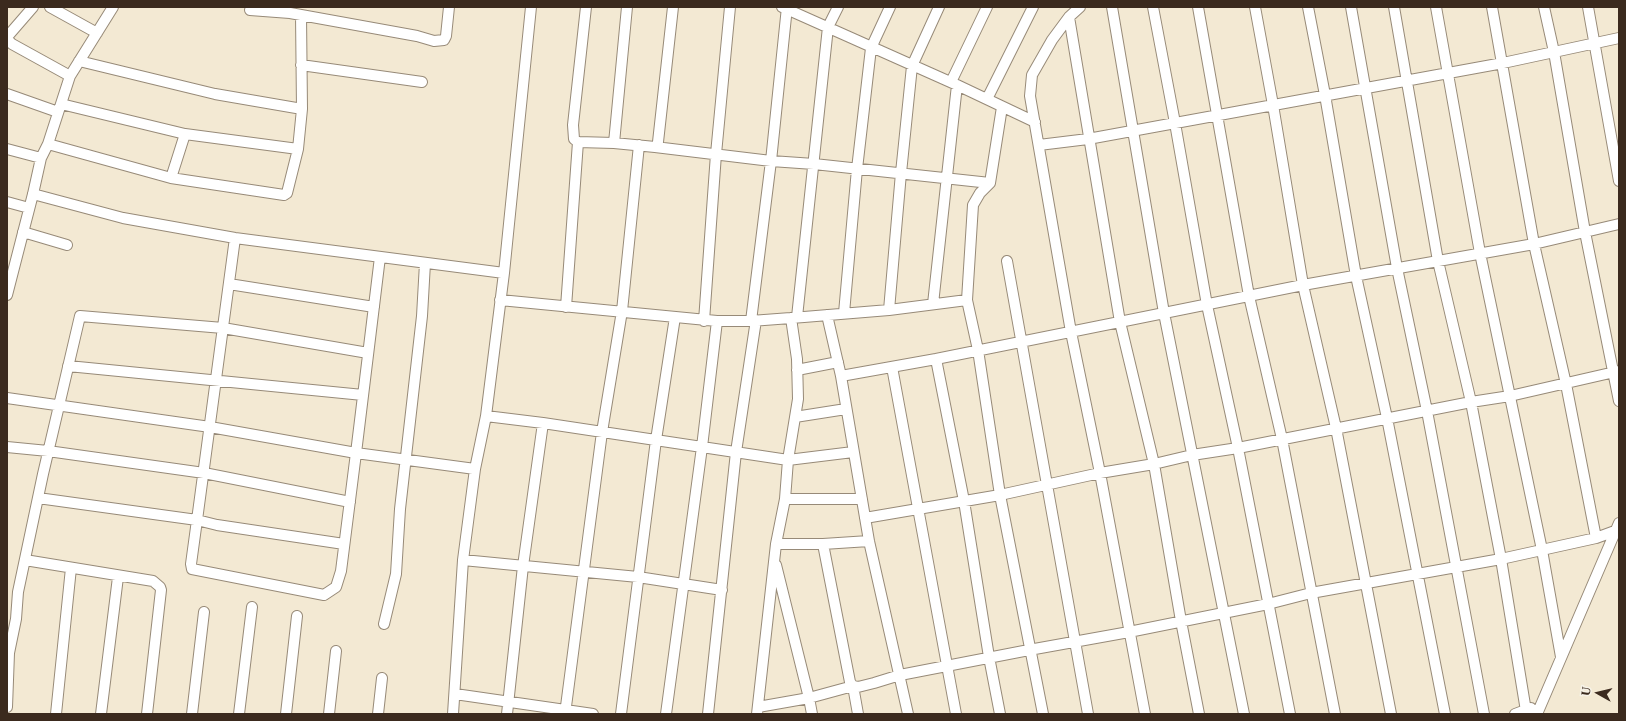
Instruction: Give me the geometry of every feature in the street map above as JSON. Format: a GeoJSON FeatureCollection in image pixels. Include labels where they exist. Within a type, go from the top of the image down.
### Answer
{"type":"FeatureCollection","features":[{"type":"Feature","properties":{"kind":"street"},"geometry":{"type":"LineString","coordinates":[[32,7],[7,38],[12,44],[70,76]]}},
{"type":"Feature","properties":{"kind":"street"},"geometry":{"type":"LineString","coordinates":[[50,7],[97,33]]}},
{"type":"Feature","properties":{"kind":"street"},"geometry":{"type":"LineString","coordinates":[[7,295],[41,158],[48,144],[70,76],[113,7]]}},
{"type":"Feature","properties":{"kind":"street"},"geometry":{"type":"LineString","coordinates":[[250,10],[301,15],[417,36],[434,41],[444,40],[446,36],[449,7]]}},
{"type":"Feature","properties":{"kind":"street"},"geometry":{"type":"LineString","coordinates":[[453,714],[463,560],[476,469],[486,416],[504,274],[531,7]]}},
{"type":"Feature","properties":{"kind":"street"},"geometry":{"type":"LineString","coordinates":[[586,7],[573,125],[574,139],[578,142],[614,143],[655,147],[771,161],[946,177],[990,183]]}},
{"type":"Feature","properties":{"kind":"street"},"geometry":{"type":"LineString","coordinates":[[614,143],[627,7]]}},
{"type":"Feature","properties":{"kind":"street"},"geometry":{"type":"LineString","coordinates":[[655,147],[657,146],[658,142],[673,7]]}},
{"type":"Feature","properties":{"kind":"street"},"geometry":{"type":"LineString","coordinates":[[704,321],[716,154],[730,7]]}},
{"type":"Feature","properties":{"kind":"street"},"geometry":{"type":"LineString","coordinates":[[838,7],[828,27],[814,164],[794,318],[798,399],[774,559],[758,710],[852,686],[858,687],[900,675],[1225,613],[1311,593],[1501,559],[1596,538],[1617,527]]}},
{"type":"Feature","properties":{"kind":"street"},"geometry":{"type":"LineString","coordinates":[[844,312],[857,169],[871,48],[890,7]]}},
{"type":"Feature","properties":{"kind":"street"},"geometry":{"type":"LineString","coordinates":[[889,310],[912,66],[939,7]]}},
{"type":"Feature","properties":{"kind":"street"},"geometry":{"type":"LineString","coordinates":[[933,304],[954,84],[987,7]]}},
{"type":"Feature","properties":{"kind":"street"},"geometry":{"type":"LineString","coordinates":[[987,100],[1033,7]]}},
{"type":"Feature","properties":{"kind":"street"},"geometry":{"type":"LineString","coordinates":[[1080,7],[1069,17],[1052,40],[1032,75],[1030,96],[1071,332],[1100,473],[1145,714]]}},
{"type":"Feature","properties":{"kind":"street"},"geometry":{"type":"LineString","coordinates":[[1112,7],[1164,313],[1244,714]]}},
{"type":"Feature","properties":{"kind":"street"},"geometry":{"type":"LineString","coordinates":[[1153,7],[1207,305],[1238,448],[1290,714]]}},
{"type":"Feature","properties":{"kind":"street"},"geometry":{"type":"LineString","coordinates":[[1198,7],[1249,296],[1282,438],[1335,714]]}},
{"type":"Feature","properties":{"kind":"street"},"geometry":{"type":"LineString","coordinates":[[1255,7],[1303,285],[1336,428],[1391,714]]}},
{"type":"Feature","properties":{"kind":"street"},"geometry":{"type":"LineString","coordinates":[[1308,7],[1325,95],[1356,276],[1387,418],[1445,714]]}},
{"type":"Feature","properties":{"kind":"street"},"geometry":{"type":"LineString","coordinates":[[1350,7],[1366,88],[1397,268],[1427,411],[1484,714]]}},
{"type":"Feature","properties":{"kind":"street"},"geometry":{"type":"LineString","coordinates":[[1394,7],[1408,80],[1438,261],[1471,402],[1501,559],[1526,711]]}},
{"type":"Feature","properties":{"kind":"street"},"geometry":{"type":"LineString","coordinates":[[1436,7],[1480,253],[1542,550],[1561,657]]}},
{"type":"Feature","properties":{"kind":"street"},"geometry":{"type":"LineString","coordinates":[[1492,7],[1534,244],[1566,384],[1596,538]]}},
{"type":"Feature","properties":{"kind":"street"},"geometry":{"type":"LineString","coordinates":[[1544,7],[1554,52],[1585,232],[1616,371],[1619,401]]}},
{"type":"Feature","properties":{"kind":"street"},"geometry":{"type":"LineString","coordinates":[[1588,7],[1619,181]]}},
{"type":"Feature","properties":{"kind":"street"},"geometry":{"type":"LineString","coordinates":[[708,714],[736,452],[753,321],[771,161],[785,8],[1035,122]]}},
{"type":"Feature","properties":{"kind":"street"},"geometry":{"type":"LineString","coordinates":[[48,144],[171,178],[284,195],[287,193],[298,149],[302,109],[301,15]]}},
{"type":"Feature","properties":{"kind":"street"},"geometry":{"type":"LineString","coordinates":[[1069,17],[1088,139],[1120,322],[1154,464],[1181,621],[1199,714]]}},
{"type":"Feature","properties":{"kind":"street"},"geometry":{"type":"LineString","coordinates":[[1039,146],[1088,139],[1503,63],[1619,38]]}},
{"type":"Feature","properties":{"kind":"street"},"geometry":{"type":"LineString","coordinates":[[79,61],[216,94],[302,109]]}},
{"type":"Feature","properties":{"kind":"street"},"geometry":{"type":"LineString","coordinates":[[301,66],[422,82]]}},
{"type":"Feature","properties":{"kind":"street"},"geometry":{"type":"LineString","coordinates":[[7,94],[60,108],[185,134],[298,149]]}},
{"type":"Feature","properties":{"kind":"street"},"geometry":{"type":"LineString","coordinates":[[1002,107],[990,183],[980,192],[973,205],[967,300],[978,350],[1000,495],[1029,650],[1043,714]]}},
{"type":"Feature","properties":{"kind":"street"},"geometry":{"type":"LineString","coordinates":[[171,178],[185,134]]}},
{"type":"Feature","properties":{"kind":"street"},"geometry":{"type":"LineString","coordinates":[[566,308],[578,142]]}},
{"type":"Feature","properties":{"kind":"street"},"geometry":{"type":"LineString","coordinates":[[565,712],[602,432],[622,311],[639,146]]}},
{"type":"Feature","properties":{"kind":"street"},"geometry":{"type":"LineString","coordinates":[[7,149],[41,158]]}},
{"type":"Feature","properties":{"kind":"street"},"geometry":{"type":"LineString","coordinates":[[33,194],[123,218],[236,238],[504,274]]}},
{"type":"Feature","properties":{"kind":"street"},"geometry":{"type":"LineString","coordinates":[[7,202],[29,208]]}},
{"type":"Feature","properties":{"kind":"street"},"geometry":{"type":"LineString","coordinates":[[841,376],[936,359],[1303,285],[1534,244],[1619,224]]}},
{"type":"Feature","properties":{"kind":"street"},"geometry":{"type":"LineString","coordinates":[[23,232],[67,245]]}},
{"type":"Feature","properties":{"kind":"street"},"geometry":{"type":"LineString","coordinates":[[236,238],[191,564],[192,569],[324,595],[336,587],[341,571],[380,257]]}},
{"type":"Feature","properties":{"kind":"street"},"geometry":{"type":"LineString","coordinates":[[7,249],[18,252]]}},
{"type":"Feature","properties":{"kind":"street"},"geometry":{"type":"LineString","coordinates":[[1007,261],[1088,714]]}},
{"type":"Feature","properties":{"kind":"street"},"geometry":{"type":"LineString","coordinates":[[384,624],[396,574],[400,509],[422,316],[425,263]]}},
{"type":"Feature","properties":{"kind":"street"},"geometry":{"type":"LineString","coordinates":[[229,284],[374,307]]}},
{"type":"Feature","properties":{"kind":"street"},"geometry":{"type":"LineString","coordinates":[[500,300],[566,308],[622,311],[704,321],[753,321],[794,318],[844,312],[889,310],[967,300]]}},
{"type":"Feature","properties":{"kind":"street"},"geometry":{"type":"LineString","coordinates":[[828,315],[841,376],[869,541],[908,714]]}},
{"type":"Feature","properties":{"kind":"street"},"geometry":{"type":"LineString","coordinates":[[7,706],[8,651],[16,619],[18,592],[48,451],[80,316],[223,328],[368,353]]}},
{"type":"Feature","properties":{"kind":"street"},"geometry":{"type":"LineString","coordinates":[[621,714],[656,440],[675,317]]}},
{"type":"Feature","properties":{"kind":"street"},"geometry":{"type":"LineString","coordinates":[[666,714],[702,447],[717,321]]}},
{"type":"Feature","properties":{"kind":"street"},"geometry":{"type":"LineString","coordinates":[[936,359],[964,501],[989,657],[1000,714]]}},
{"type":"Feature","properties":{"kind":"street"},"geometry":{"type":"LineString","coordinates":[[797,370],[838,362]]}},
{"type":"Feature","properties":{"kind":"street"},"geometry":{"type":"LineString","coordinates":[[68,366],[363,395]]}},
{"type":"Feature","properties":{"kind":"street"},"geometry":{"type":"LineString","coordinates":[[892,367],[956,714]]}},
{"type":"Feature","properties":{"kind":"street"},"geometry":{"type":"LineString","coordinates":[[865,518],[1000,495],[1192,455],[1238,448],[1282,438],[1510,396],[1616,371]]}},
{"type":"Feature","properties":{"kind":"street"},"geometry":{"type":"LineString","coordinates":[[7,398],[210,427],[356,453],[476,469]]}},
{"type":"Feature","properties":{"kind":"street"},"geometry":{"type":"LineString","coordinates":[[795,417],[846,409]]}},
{"type":"Feature","properties":{"kind":"street"},"geometry":{"type":"LineString","coordinates":[[486,416],[543,423],[788,460],[853,452]]}},
{"type":"Feature","properties":{"kind":"street"},"geometry":{"type":"LineString","coordinates":[[507,714],[523,566],[543,423]]}},
{"type":"Feature","properties":{"kind":"street"},"geometry":{"type":"LineString","coordinates":[[7,447],[48,451],[204,473],[350,502]]}},
{"type":"Feature","properties":{"kind":"street"},"geometry":{"type":"LineString","coordinates":[[38,498],[197,520],[217,525],[344,544]]}},
{"type":"Feature","properties":{"kind":"street"},"geometry":{"type":"LineString","coordinates":[[784,499],[862,499]]}},
{"type":"Feature","properties":{"kind":"street"},"geometry":{"type":"LineString","coordinates":[[1537,714],[1617,527]]}},
{"type":"Feature","properties":{"kind":"street"},"geometry":{"type":"LineString","coordinates":[[776,544],[823,544],[869,541]]}},
{"type":"Feature","properties":{"kind":"street"},"geometry":{"type":"LineString","coordinates":[[823,544],[850,682],[858,714]]}},
{"type":"Feature","properties":{"kind":"street"},"geometry":{"type":"LineString","coordinates":[[774,559],[812,714]]}},
{"type":"Feature","properties":{"kind":"street"},"geometry":{"type":"LineString","coordinates":[[25,560],[153,581],[160,587],[161,590],[146,714]]}},
{"type":"Feature","properties":{"kind":"street"},"geometry":{"type":"LineString","coordinates":[[463,560],[583,573],[638,577],[722,590]]}},
{"type":"Feature","properties":{"kind":"street"},"geometry":{"type":"LineString","coordinates":[[56,714],[71,568]]}},
{"type":"Feature","properties":{"kind":"street"},"geometry":{"type":"LineString","coordinates":[[101,714],[118,576]]}},
{"type":"Feature","properties":{"kind":"street"},"geometry":{"type":"LineString","coordinates":[[239,714],[252,607]]}},
{"type":"Feature","properties":{"kind":"street"},"geometry":{"type":"LineString","coordinates":[[192,714],[204,612]]}},
{"type":"Feature","properties":{"kind":"street"},"geometry":{"type":"LineString","coordinates":[[286,714],[297,616]]}},
{"type":"Feature","properties":{"kind":"street"},"geometry":{"type":"LineString","coordinates":[[329,714],[336,651]]}},
{"type":"Feature","properties":{"kind":"street"},"geometry":{"type":"LineString","coordinates":[[378,714],[382,678]]}},
{"type":"Feature","properties":{"kind":"street"},"geometry":{"type":"LineString","coordinates":[[455,694],[565,712],[593,714]]}},
{"type":"Feature","properties":{"kind":"street"},"geometry":{"type":"LineString","coordinates":[[1515,714],[1526,711],[1541,702]]}}]}
